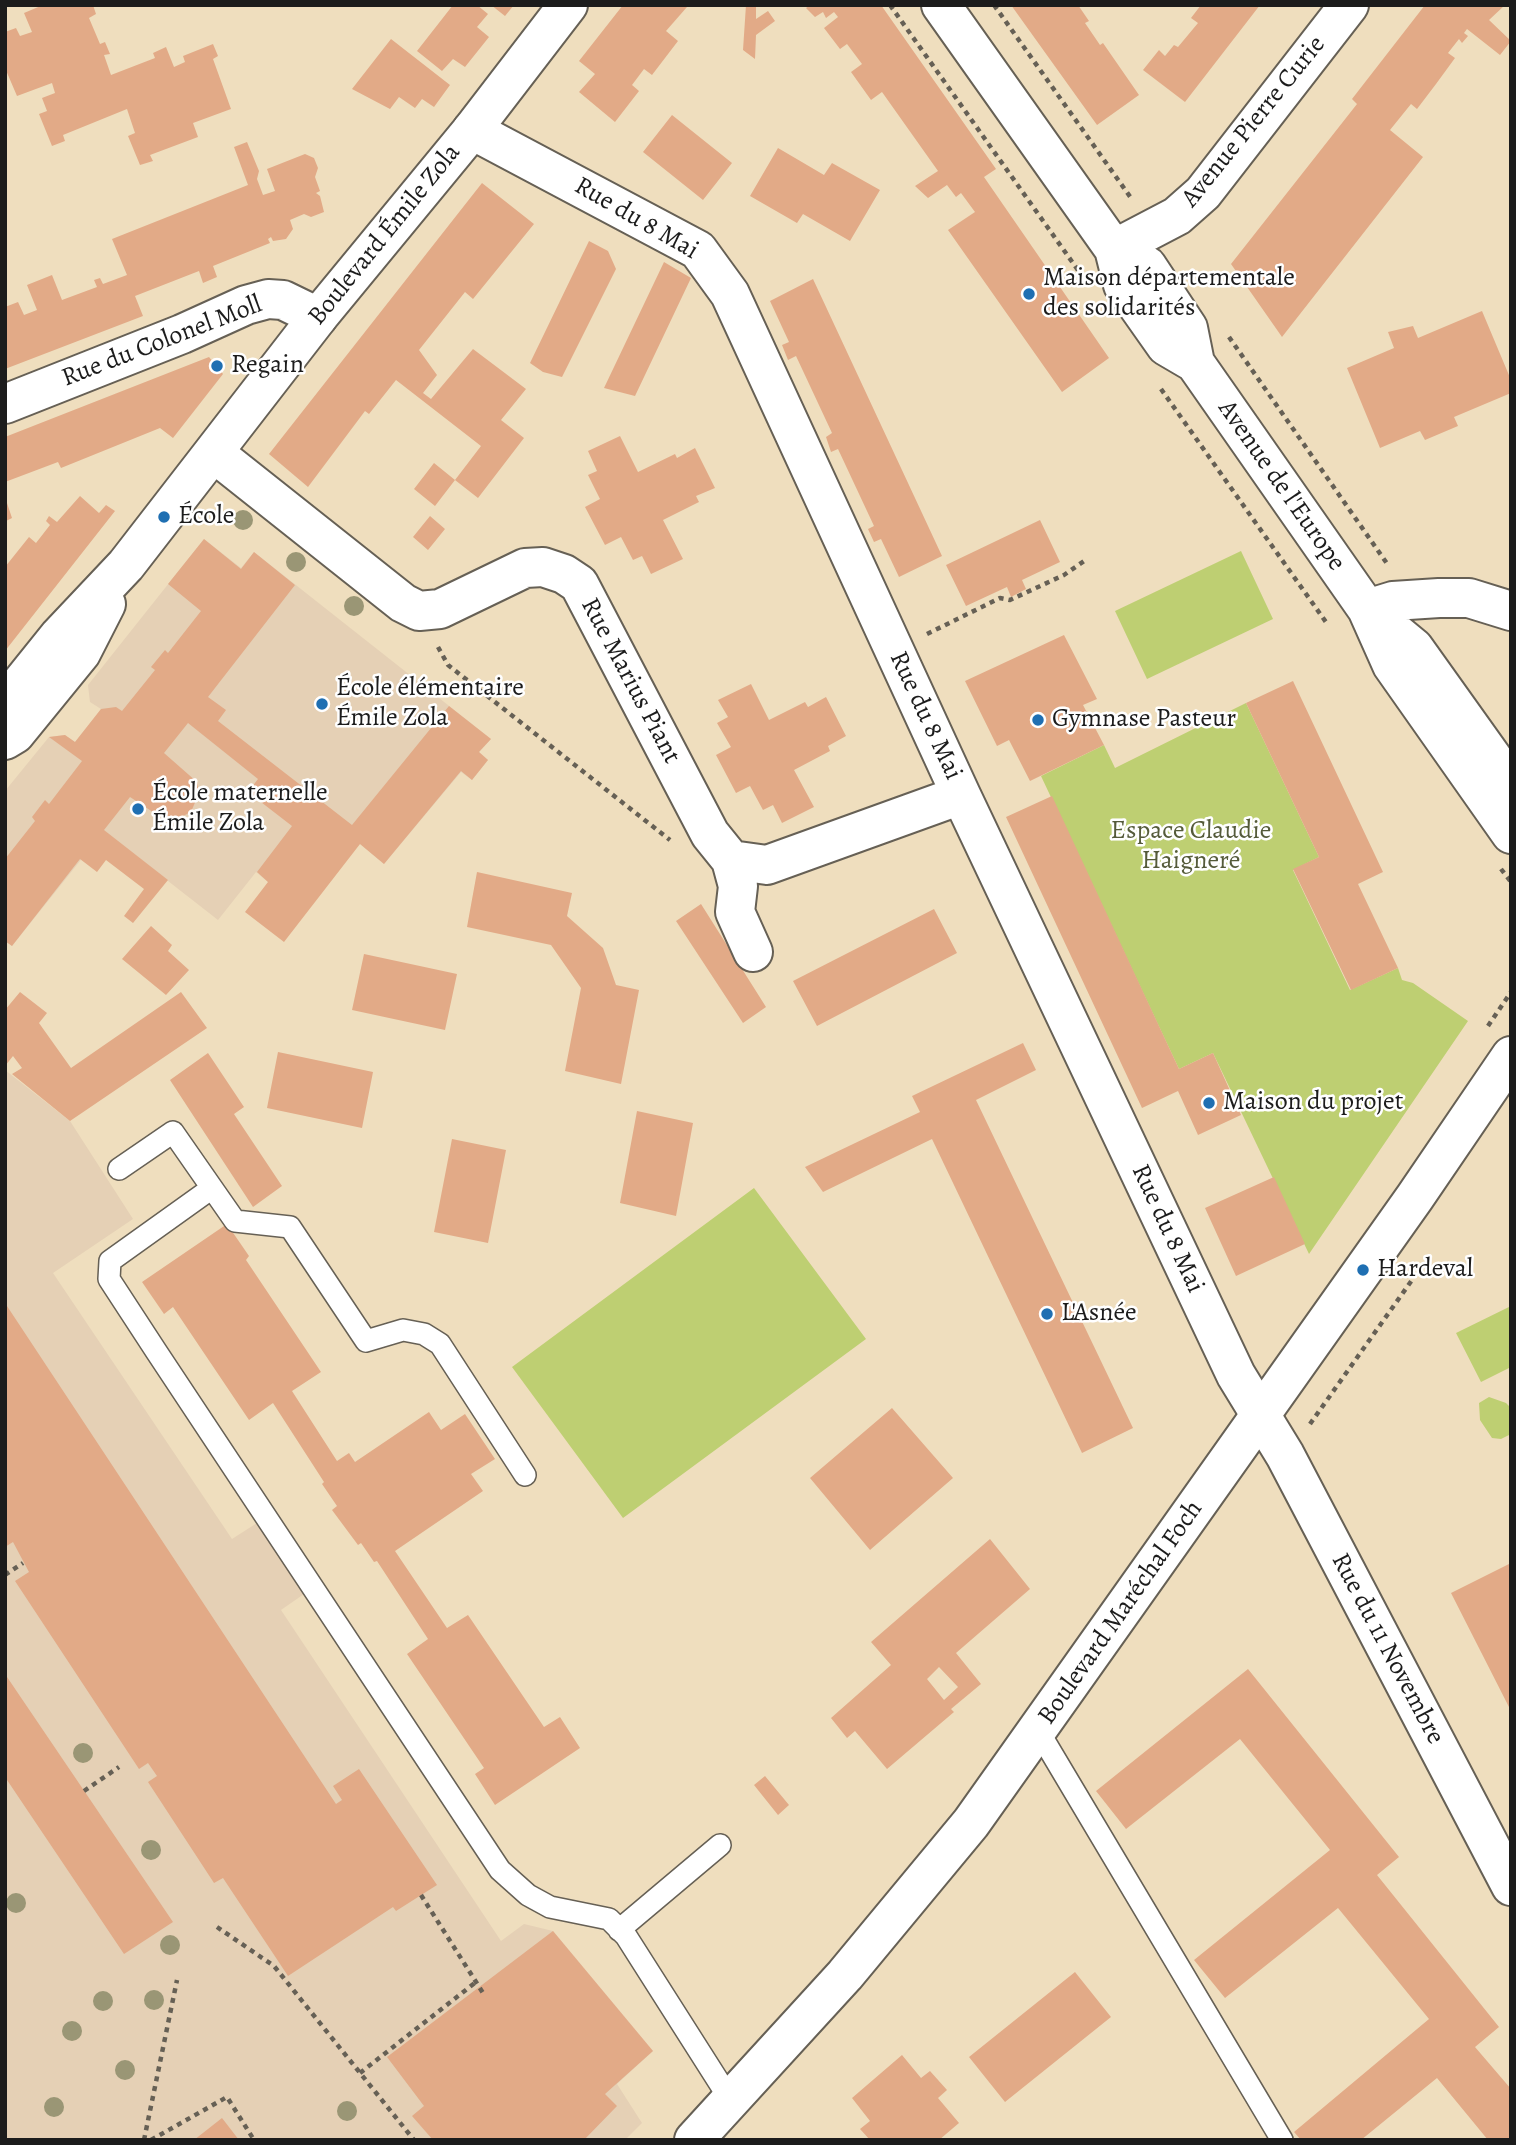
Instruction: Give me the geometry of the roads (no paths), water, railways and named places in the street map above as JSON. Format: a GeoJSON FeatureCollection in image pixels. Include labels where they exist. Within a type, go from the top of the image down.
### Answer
{"type":"FeatureCollection","features":[{"type":"Feature","properties":{"kind":"street","name":"Boulevard Émile Zola"},"geometry":{"type":"LineString","coordinates":[[5,703],[59,636],[127,565],[318,317],[472,130],[568,5]]}},
{"type":"Feature","properties":{"kind":"street"},"geometry":{"type":"LineString","coordinates":[[941,5],[1114,249]]}},
{"type":"Feature","properties":{"kind":"street","name":"Avenue Pierre Curie"},"geometry":{"type":"LineString","coordinates":[[1114,249],[1177,216],[1203,193],[1349,5]]}},
{"type":"Feature","properties":{"kind":"street","name":"Rue du 8 Mai"},"geometry":{"type":"LineString","coordinates":[[472,130],[698,250],[718,273],[736,306],[961,795],[1236,1375],[1259,1415]]}},
{"type":"Feature","properties":{"kind":"street","name":"Avenue de l'Europe"},"geometry":{"type":"LineString","coordinates":[[1114,249],[1147,266],[1188,328],[1195,363],[1367,609],[1392,665],[1503,847]]}},
{"type":"Feature","properties":{"kind":"street","name":"Rue du Colonel Moll"},"geometry":{"type":"LineString","coordinates":[[5,404],[182,334],[246,305],[268,299],[283,300],[318,317]]}},
{"type":"Feature","properties":{"kind":"street","name":"Rue Marius Piant"},"geometry":{"type":"LineString","coordinates":[[214,453],[403,603],[419,611],[440,609],[525,568],[543,567],[564,574],[579,584],[710,834],[731,860],[738,886],[735,912],[753,952]]}},
{"type":"Feature","properties":{"kind":"street","name":"Boulevard Émile Zola"},"geometry":{"type":"LineString","coordinates":[[5,740],[15,734],[81,653],[127,565]]}},
{"type":"Feature","properties":{"kind":"street"},"geometry":{"type":"LineString","coordinates":[[1367,609],[1418,599],[1469,598],[1511,611]]}},
{"type":"Feature","properties":{"kind":"street","name":"Avenue de l'Europe"},"geometry":{"type":"LineString","coordinates":[[1367,609],[1414,648],[1511,784]]}},
{"type":"Feature","properties":{"kind":"street"},"geometry":{"type":"LineString","coordinates":[[731,860],[767,865],[961,795]]}},
{"type":"Feature","properties":{"kind":"street","name":"Boulevard Maréchal Foch"},"geometry":{"type":"LineString","coordinates":[[694,2140],[915,1894],[1039,1732],[1511,1056]]}},
{"type":"Feature","properties":{"kind":"street","name":"Rue du 11 Novembre"},"geometry":{"type":"LineString","coordinates":[[1259,1415],[1285,1455],[1511,1886]]}},
{"type":"Feature","properties":{"kind":"lane"},"geometry":{"type":"LineString","coordinates":[[119,1169],[173,1132],[235,1221],[290,1227],[366,1341],[402,1330],[424,1334],[440,1344],[525,1475]]}},
{"type":"Feature","properties":{"kind":"lane"},"geometry":{"type":"LineString","coordinates":[[212,1188],[110,1261],[109,1279],[500,1870],[528,1895],[550,1907],[609,1919],[620,1930],[731,2101]]}},
{"type":"Feature","properties":{"kind":"lane"},"geometry":{"type":"LineString","coordinates":[[1039,1732],[1282,2140]]}},
{"type":"Feature","properties":{"kind":"lane"},"geometry":{"type":"LineString","coordinates":[[620,1930],[720,1845]]}},
{"type":"Feature","properties":{"kind":"place","name":"Maison départementale des solidarités"},"geometry":{"type":"Point","coordinates":[1029,294]}},
{"type":"Feature","properties":{"kind":"place","name":"Regain"},"geometry":{"type":"Point","coordinates":[217,366]}},
{"type":"Feature","properties":{"kind":"place","name":"École"},"geometry":{"type":"Point","coordinates":[164,517]}},
{"type":"Feature","properties":{"kind":"place","name":"École élémentaire Émile Zola"},"geometry":{"type":"Point","coordinates":[322,704]}},
{"type":"Feature","properties":{"kind":"place","name":"Gymnase Pasteur"},"geometry":{"type":"Point","coordinates":[1038,720]}},
{"type":"Feature","properties":{"kind":"place","name":"École maternelle Émile Zola"},"geometry":{"type":"Point","coordinates":[138,809]}},
{"type":"Feature","properties":{"kind":"place","name":"Maison du projet"},"geometry":{"type":"Point","coordinates":[1209,1103]}},
{"type":"Feature","properties":{"kind":"place","name":"Hardeval"},"geometry":{"type":"Point","coordinates":[1363,1270]}},
{"type":"Feature","properties":{"kind":"place","name":"L'Asnée"},"geometry":{"type":"Point","coordinates":[1047,1314]}},
{"type":"Feature","properties":{"kind":"park label","name":"Espace Claudie Haigneré"},"geometry":{"type":"Point","coordinates":[1191,847]}}]}
